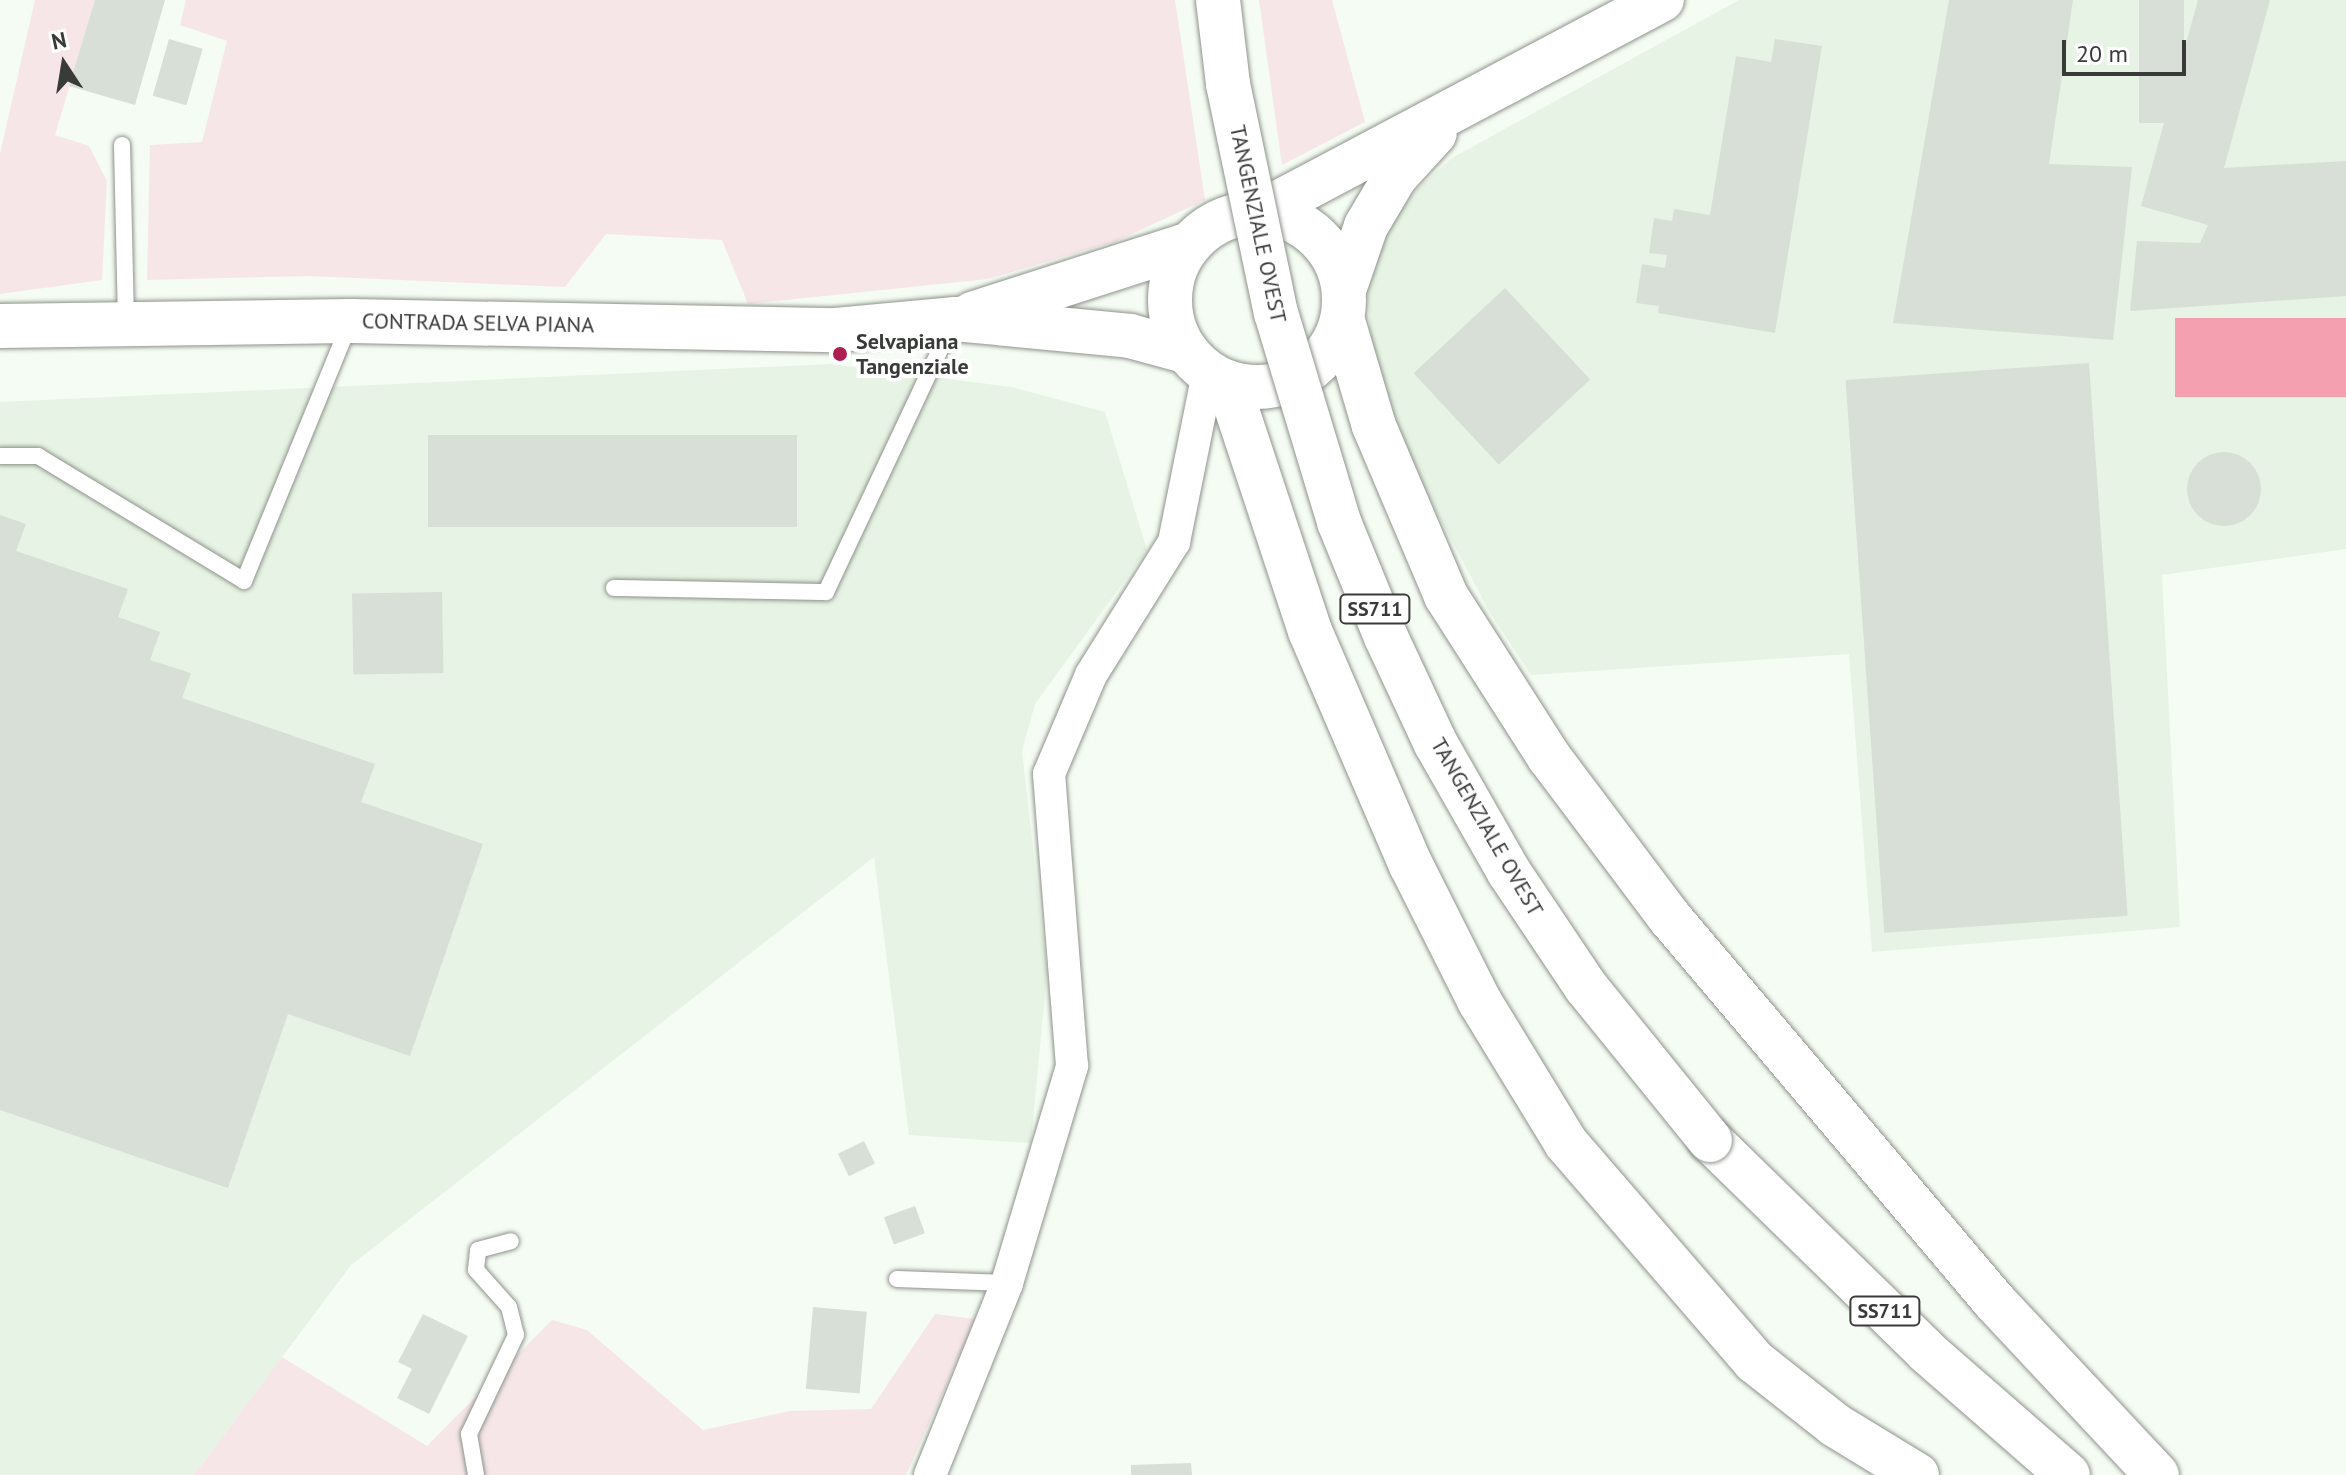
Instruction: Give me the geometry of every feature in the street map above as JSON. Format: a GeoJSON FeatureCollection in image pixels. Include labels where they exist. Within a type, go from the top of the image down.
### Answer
{"type":"FeatureCollection","features":[{"type":"Feature","properties":{"kind":"main road","name":"TANGENZIALE OVEST"},"geometry":{"type":"LineString","coordinates":[[1218,0],[1228,84],[1276,313],[1339,522],[1386,637],[1436,744],[1509,872],[1586,987],[1710,1140],[1927,1352],[2068,1475]]}},
{"type":"Feature","properties":{"kind":"main road"},"geometry":{"type":"LineString","coordinates":[[955,319],[1190,244],[1221,221],[1259,213],[1662,0]]}},
{"type":"Feature","properties":{"kind":"main road"},"geometry":{"type":"LineString","coordinates":[[955,319],[1130,336],[1252,388],[1299,378],[1319,363],[1344,304],[1366,226],[1395,177],[1455,110]]}},
{"type":"Feature","properties":{"kind":"main road"},"geometry":{"type":"LineString","coordinates":[[1259,213],[1315,234],[1344,304],[1374,426],[1446,596],[1549,757],[1670,918],[1995,1302],[2157,1475]]}},
{"type":"Feature","properties":{"kind":"main road"},"geometry":{"type":"LineString","coordinates":[[1190,244],[1170,297],[1207,369],[1310,631],[1411,865],[1480,1002],[1566,1143],[1754,1361],[1835,1425],[1917,1475]]}},
{"type":"Feature","properties":{"kind":"main road","name":"CONTRADA SELVA PIANA"},"geometry":{"type":"LineString","coordinates":[[0,326],[351,321],[836,330],[955,319]]}},
{"type":"Feature","properties":{"kind":"street"},"geometry":{"type":"LineString","coordinates":[[930,1475],[1007,1283],[1072,1066],[1049,774],[1091,675],[1174,542],[1207,369]]}},
{"type":"Feature","properties":{"kind":"lane"},"geometry":{"type":"LineString","coordinates":[[122,145],[126,323]]}},
{"type":"Feature","properties":{"kind":"lane"},"geometry":{"type":"LineString","coordinates":[[614,588],[826,592],[955,319]]}},
{"type":"Feature","properties":{"kind":"lane"},"geometry":{"type":"LineString","coordinates":[[0,456],[38,456],[244,581],[351,321]]}},
{"type":"Feature","properties":{"kind":"lane"},"geometry":{"type":"LineString","coordinates":[[476,1475],[469,1434],[516,1335],[509,1307],[476,1270],[478,1250],[511,1241]]}},
{"type":"Feature","properties":{"kind":"lane"},"geometry":{"type":"LineString","coordinates":[[897,1279],[1007,1283]]}},
{"type":"Feature","properties":{"kind":"shaded area"},"geometry":{"type":"Polygon","coordinates":[[[35,0],[95,0],[55,135],[89,146],[107,181],[102,280],[0,294],[0,154],[35,0]]]}},
{"type":"Feature","properties":{"kind":"shaded area"},"geometry":{"type":"Polygon","coordinates":[[[186,0],[1175,0],[1205,200],[1117,241],[988,279],[748,304],[722,240],[606,234],[565,287],[309,276],[147,280],[150,145],[202,142],[227,41],[180,25],[186,0]]]}},
{"type":"Feature","properties":{"kind":"shaded area"},"geometry":{"type":"Polygon","coordinates":[[[1259,0],[1332,0],[1365,122],[1282,165],[1259,0]]]}},
{"type":"Feature","properties":{"kind":"shaded area"},"geometry":{"type":"Polygon","coordinates":[[[1739,0],[2346,0],[2346,549],[2162,575],[2180,927],[1872,952],[1849,654],[1531,675],[1489,611],[1414,469],[1371,348],[1367,283],[1387,229],[1414,192],[1452,158],[1739,0]]]}},
{"type":"Feature","properties":{"kind":"shaded area"},"geometry":{"type":"Polygon","coordinates":[[[2175,318],[2346,318],[2346,397],[2175,397],[2175,318]]]}},
{"type":"Feature","properties":{"kind":"shaded area"},"geometry":{"type":"Polygon","coordinates":[[[831,364],[1011,387],[1105,412],[1147,550],[1035,704],[1022,751],[1047,972],[1031,1143],[909,1135],[874,857],[351,1265],[194,1475],[0,1475],[0,402],[831,364]]]}},
{"type":"Feature","properties":{"kind":"shaded area"},"geometry":{"type":"Polygon","coordinates":[[[935,1314],[976,1319],[906,1475],[194,1475],[282,1357],[427,1446],[552,1320],[587,1330],[703,1430],[790,1411],[871,1409],[935,1314]]]}},
{"type":"Feature","properties":{"kind":"building"},"geometry":{"type":"Polygon","coordinates":[[[95,0],[165,0],[135,105],[69,86],[95,0]]]}},
{"type":"Feature","properties":{"kind":"building"},"geometry":{"type":"Polygon","coordinates":[[[1949,0],[2073,0],[2049,164],[2132,167],[2113,340],[1893,323],[1949,0]]]}},
{"type":"Feature","properties":{"kind":"building"},"geometry":{"type":"Polygon","coordinates":[[[2139,0],[2184,0],[2184,123],[2139,123],[2139,0]]]}},
{"type":"Feature","properties":{"kind":"building"},"geometry":{"type":"Polygon","coordinates":[[[2198,0],[2270,0],[2224,168],[2346,161],[2346,296],[2130,311],[2137,241],[2200,243],[2208,225],[2141,206],[2198,0]]]}},
{"type":"Feature","properties":{"kind":"building"},"geometry":{"type":"Polygon","coordinates":[[[169,39],[203,49],[186,105],[153,96],[169,39]]]}},
{"type":"Feature","properties":{"kind":"building"},"geometry":{"type":"Polygon","coordinates":[[[1775,39],[1822,46],[1775,333],[1658,313],[1659,306],[1636,303],[1642,264],[1665,268],[1667,255],[1649,253],[1654,218],[1672,221],[1674,209],[1710,215],[1736,56],[1771,62],[1775,39]]]}},
{"type":"Feature","properties":{"kind":"building"},"geometry":{"type":"Polygon","coordinates":[[[1505,288],[1590,379],[1499,465],[1414,373],[1505,288]]]}},
{"type":"Feature","properties":{"kind":"building"},"geometry":{"type":"Polygon","coordinates":[[[2089,363],[2128,916],[1884,933],[1846,380],[2089,363]]]}},
{"type":"Feature","properties":{"kind":"building"},"geometry":{"type":"Polygon","coordinates":[[[428,435],[797,435],[797,527],[428,527],[428,435]]]}},
{"type":"Feature","properties":{"kind":"building"},"geometry":{"type":"Polygon","coordinates":[[[2224,452],[2245,458],[2255,468],[2261,489],[2255,510],[2245,520],[2224,526],[2203,520],[2193,510],[2187,489],[2193,468],[2203,458],[2224,452]]]}},
{"type":"Feature","properties":{"kind":"building"},"geometry":{"type":"Polygon","coordinates":[[[0,515],[26,524],[16,551],[128,589],[118,617],[160,632],[150,660],[191,673],[182,698],[375,764],[361,802],[483,844],[410,1056],[288,1014],[228,1188],[0,1110],[0,515]]]}},
{"type":"Feature","properties":{"kind":"building"},"geometry":{"type":"Polygon","coordinates":[[[442,592],[443,673],[353,675],[352,594],[442,592]]]}},
{"type":"Feature","properties":{"kind":"building"},"geometry":{"type":"Polygon","coordinates":[[[864,1141],[875,1163],[849,1176],[838,1154],[864,1141]]]}},
{"type":"Feature","properties":{"kind":"building"},"geometry":{"type":"Polygon","coordinates":[[[915,1206],[925,1233],[894,1245],[884,1217],[915,1206]]]}},
{"type":"Feature","properties":{"kind":"building"},"geometry":{"type":"Polygon","coordinates":[[[813,1307],[867,1312],[860,1393],[806,1389],[813,1307]]]}},
{"type":"Feature","properties":{"kind":"building"},"geometry":{"type":"Polygon","coordinates":[[[423,1314],[468,1336],[429,1414],[397,1398],[412,1369],[398,1362],[423,1314]]]}},
{"type":"Feature","properties":{"kind":"building"},"geometry":{"type":"Polygon","coordinates":[[[1191,1463],[1192,1475],[1131,1475],[1131,1465],[1191,1463]]]}},
{"type":"Feature","properties":{"kind":"place","name":"Selvapiana Tangenziale"},"geometry":{"type":"Point","coordinates":[840,354]}}]}
